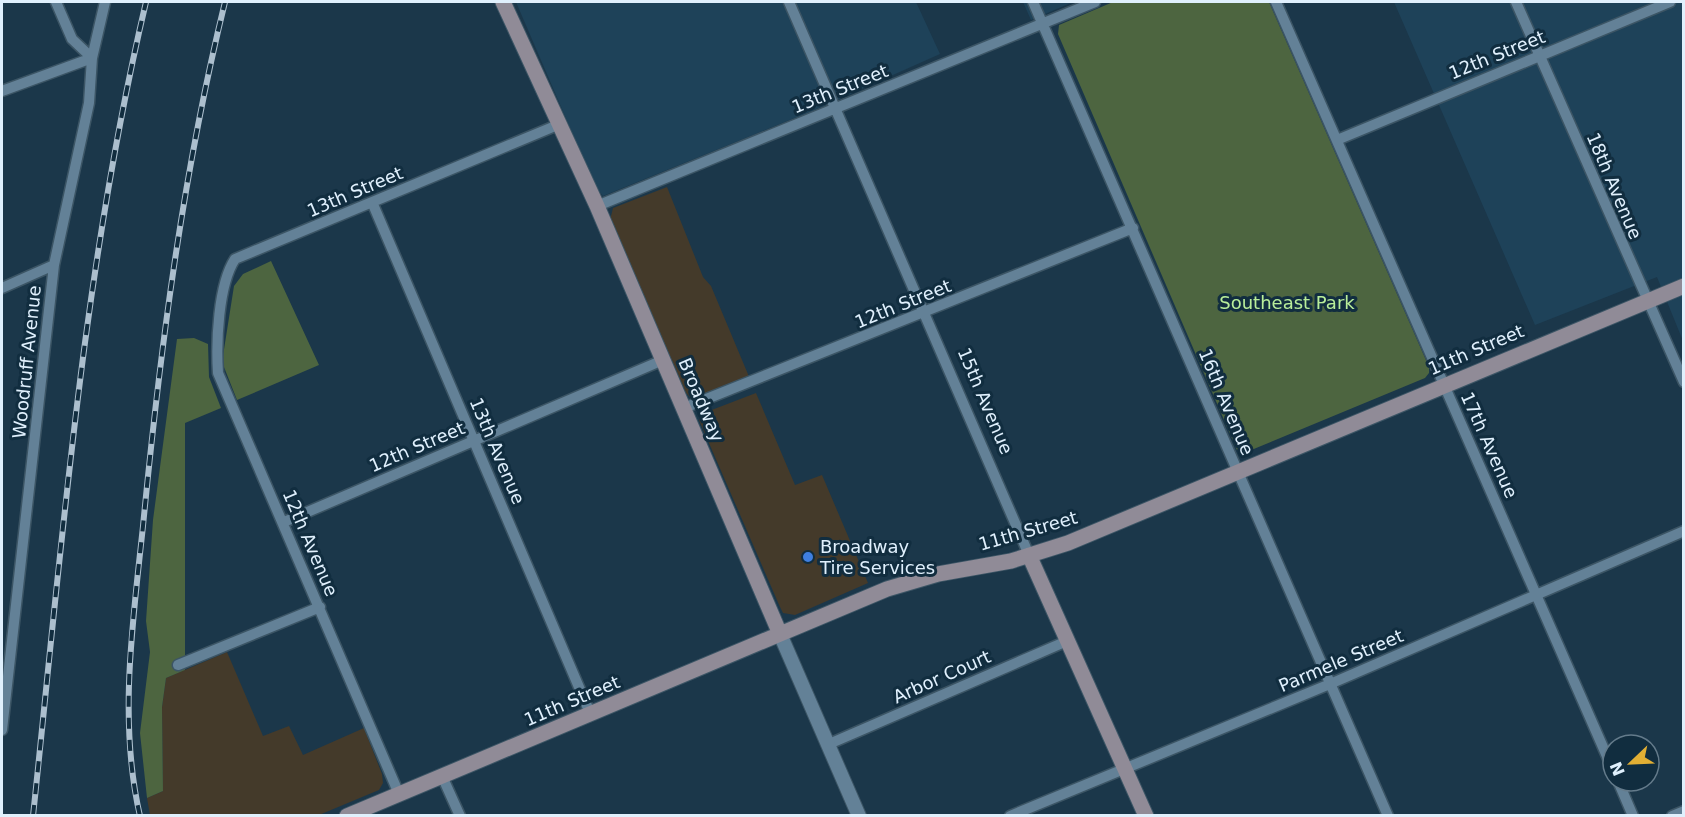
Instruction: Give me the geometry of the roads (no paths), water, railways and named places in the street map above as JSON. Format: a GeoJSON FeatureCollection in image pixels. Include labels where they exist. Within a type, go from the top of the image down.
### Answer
{"type":"FeatureCollection","features":[{"type":"Feature","properties":{"kind":"main road","name":"Broadway"},"geometry":{"type":"LineString","coordinates":[[503,2],[597,206],[780,634]]}},
{"type":"Feature","properties":{"kind":"main road","name":"11th Street"},"geometry":{"type":"LineString","coordinates":[[347,816],[911,581],[1029,555],[1078,539],[1683,286]]}},
{"type":"Feature","properties":{"kind":"main road","name":"15th Avenue"},"geometry":{"type":"LineString","coordinates":[[1029,555],[1146,816]]}},
{"type":"Feature","properties":{"kind":"street"},"geometry":{"type":"LineString","coordinates":[[2,91],[92,58],[72,39],[56,2]]}},
{"type":"Feature","properties":{"kind":"street","name":"Woodruff Avenue"},"geometry":{"type":"LineString","coordinates":[[2,730],[54,265],[89,103],[92,58],[105,2]]}},
{"type":"Feature","properties":{"kind":"street","name":"15th Avenue"},"geometry":{"type":"LineString","coordinates":[[789,2],[1029,555]]}},
{"type":"Feature","properties":{"kind":"street","name":"16th Avenue"},"geometry":{"type":"LineString","coordinates":[[1033,2],[1388,816]]}},
{"type":"Feature","properties":{"kind":"street","name":"13th Street"},"geometry":{"type":"LineString","coordinates":[[597,206],[1095,2]]}},
{"type":"Feature","properties":{"kind":"street","name":"17th Avenue"},"geometry":{"type":"LineString","coordinates":[[1276,2],[1601,742]]}},
{"type":"Feature","properties":{"kind":"street","name":"18th Avenue"},"geometry":{"type":"LineString","coordinates":[[1516,2],[1683,382]]}},
{"type":"Feature","properties":{"kind":"street","name":"12th Street"},"geometry":{"type":"LineString","coordinates":[[1337,140],[1670,2]]}},
{"type":"Feature","properties":{"kind":"street","name":"13th Street"},"geometry":{"type":"LineString","coordinates":[[222,300],[230,267],[235,260],[560,124]]}},
{"type":"Feature","properties":{"kind":"street","name":"13th Avenue"},"geometry":{"type":"LineString","coordinates":[[372,202],[590,713]]}},
{"type":"Feature","properties":{"kind":"street","name":"12th Street"},"geometry":{"type":"LineString","coordinates":[[684,408],[925,314],[1133,228]]}},
{"type":"Feature","properties":{"kind":"street"},"geometry":{"type":"LineString","coordinates":[[2,288],[54,265]]}},
{"type":"Feature","properties":{"kind":"street","name":"12th Avenue"},"geometry":{"type":"LineString","coordinates":[[222,300],[217,357],[218,373],[399,794]]}},
{"type":"Feature","properties":{"kind":"street","name":"12th Street"},"geometry":{"type":"LineString","coordinates":[[284,522],[663,360]]}},
{"type":"Feature","properties":{"kind":"street","name":"Parmele Street"},"geometry":{"type":"LineString","coordinates":[[1010,816],[1330,684],[1683,531]]}},
{"type":"Feature","properties":{"kind":"street"},"geometry":{"type":"LineString","coordinates":[[178,665],[320,608]]}},
{"type":"Feature","properties":{"kind":"street","name":"Broadway"},"geometry":{"type":"LineString","coordinates":[[780,634],[859,816]]}},
{"type":"Feature","properties":{"kind":"street","name":"Arbor Court"},"geometry":{"type":"LineString","coordinates":[[829,744],[1067,640]]}},
{"type":"Feature","properties":{"kind":"street"},"geometry":{"type":"LineString","coordinates":[[442,776],[460,816]]}},
{"type":"Feature","properties":{"kind":"street"},"geometry":{"type":"LineString","coordinates":[[1623,793],[1633,816]]}},
{"type":"Feature","properties":{"kind":"street"},"geometry":{"type":"LineString","coordinates":[[1672,816],[1683,811]]}},
{"type":"Feature","properties":{"kind":"railway"},"geometry":{"type":"LineString","coordinates":[[33,816],[65,509],[90,305],[124,102],[146,2]]}},
{"type":"Feature","properties":{"kind":"railway"},"geometry":{"type":"LineString","coordinates":[[140,816],[133,780],[129,708],[135,598],[165,328],[197,131],[225,2]]}},
{"type":"Feature","properties":{"kind":"place","name":"Broadway Tire Services"},"geometry":{"type":"Point","coordinates":[808,557]}},
{"type":"Feature","properties":{"kind":"park label","name":"Southeast Park"},"geometry":{"type":"Point","coordinates":[1287,303]}}]}
